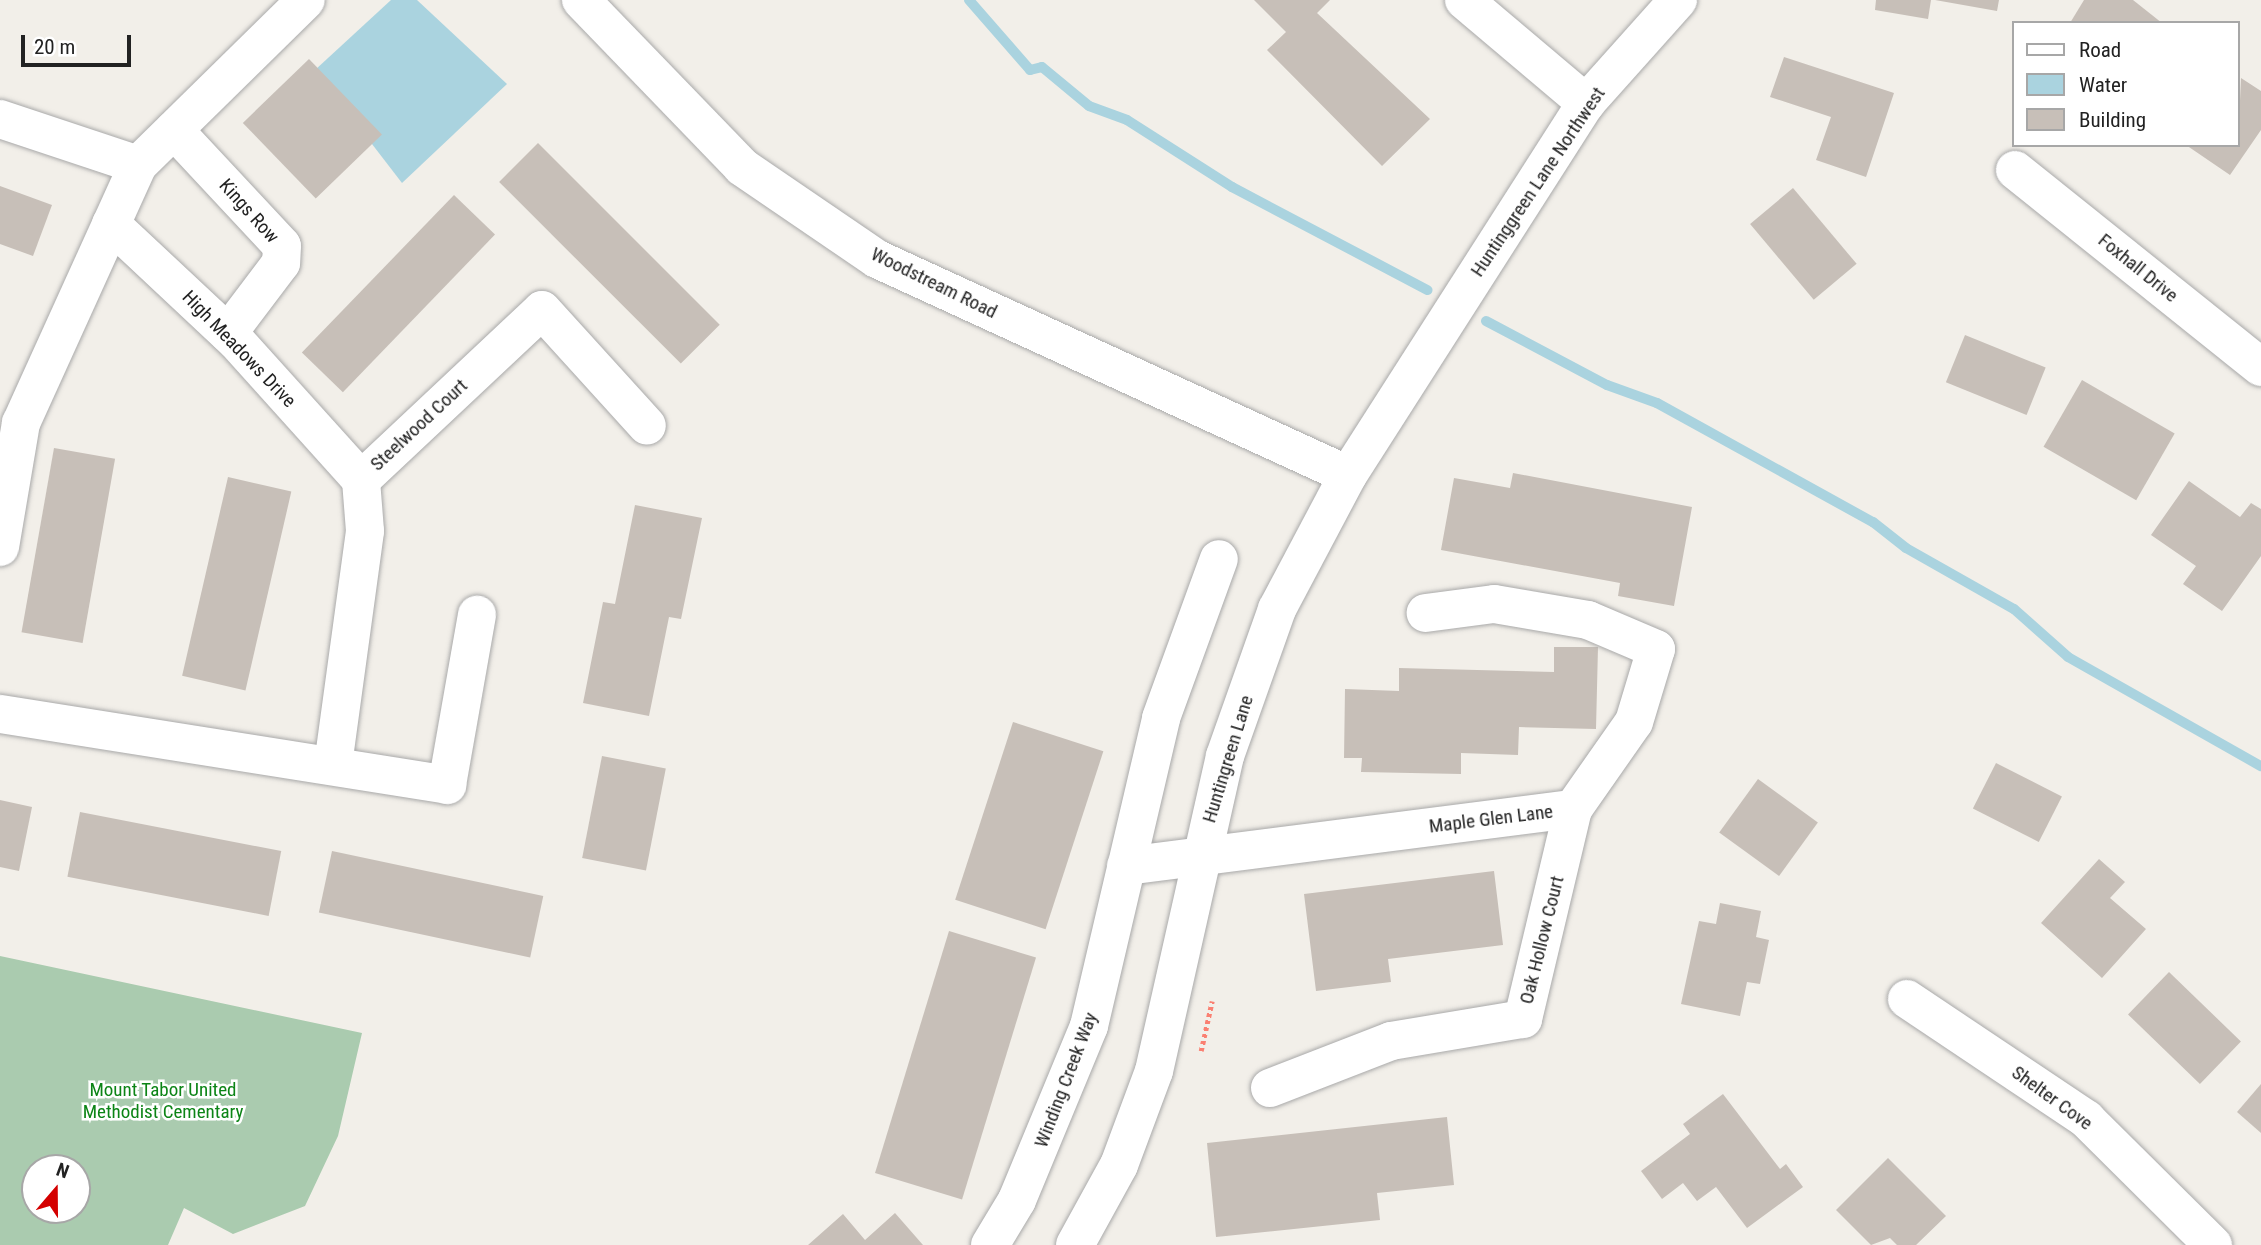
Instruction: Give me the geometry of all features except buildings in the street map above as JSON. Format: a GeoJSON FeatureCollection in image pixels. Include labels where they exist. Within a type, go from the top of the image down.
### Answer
{"type":"FeatureCollection","features":[{"type":"Feature","properties":{"kind":"street"},"geometry":{"type":"LineString","coordinates":[[0,547],[4,507],[21,423],[138,165],[306,0]]}},
{"type":"Feature","properties":{"kind":"street","name":"Woodstream Road"},"geometry":{"type":"LineString","coordinates":[[582,0],[742,167],[877,259],[1348,475]]}},
{"type":"Feature","properties":{"kind":"street"},"geometry":{"type":"LineString","coordinates":[[1464,0],[1586,103]]}},
{"type":"Feature","properties":{"kind":"street","name":"Huntinggreen Lane Northwest"},"geometry":{"type":"LineString","coordinates":[[1458,303],[1586,103],[1678,0]]}},
{"type":"Feature","properties":{"kind":"street"},"geometry":{"type":"LineString","coordinates":[[0,119],[138,165]]}},
{"type":"Feature","properties":{"kind":"street","name":"Kings Row"},"geometry":{"type":"LineString","coordinates":[[174,130],[282,246],[281,263],[228,333]]}},
{"type":"Feature","properties":{"kind":"street","name":"Foxhall Drive"},"geometry":{"type":"LineString","coordinates":[[2015,170],[2261,366]]}},
{"type":"Feature","properties":{"kind":"street","name":"High Meadows Drive"},"geometry":{"type":"LineString","coordinates":[[111,224],[228,333],[361,480]]}},
{"type":"Feature","properties":{"kind":"street","name":"Huntingreen Lane"},"geometry":{"type":"LineString","coordinates":[[1075,1245],[1119,1165],[1154,1071],[1183,964],[1201,855],[1225,756],[1277,609],[1348,475],[1458,303]]}},
{"type":"Feature","properties":{"kind":"street","name":"Steelwood Court"},"geometry":{"type":"LineString","coordinates":[[333,765],[365,531],[361,480],[542,310],[647,426]]}},
{"type":"Feature","properties":{"kind":"street","name":"Winding Creek Way"},"geometry":{"type":"LineString","coordinates":[[990,1245],[1017,1200],[1089,1026],[1161,718],[1219,559]]}},
{"type":"Feature","properties":{"kind":"street","name":"Maple Glen Lane"},"geometry":{"type":"LineString","coordinates":[[1201,855],[1573,809],[1634,722],[1656,649],[1588,620],[1494,604],[1426,613]]}},
{"type":"Feature","properties":{"kind":"street"},"geometry":{"type":"LineString","coordinates":[[0,714],[447,785],[477,615]]}},
{"type":"Feature","properties":{"kind":"street","name":"Oak Hollow Court"},"geometry":{"type":"LineString","coordinates":[[1270,1088],[1391,1041],[1523,1018],[1573,809]]}},
{"type":"Feature","properties":{"kind":"street"},"geometry":{"type":"LineString","coordinates":[[1126,866],[1201,855]]}},
{"type":"Feature","properties":{"kind":"street","name":"Shelter Cove"},"geometry":{"type":"LineString","coordinates":[[1907,999],[2086,1119],[2213,1245]]}},
{"type":"Feature","properties":{"kind":"path"},"geometry":{"type":"LineString","coordinates":[[1198,1057],[1213,992]]}},
{"type":"Feature","properties":{"kind":"green space","name":"Mount Tabor United Methodist Cementary"},"geometry":{"type":"Polygon","coordinates":[[[0,956],[362,1033],[338,1136],[305,1206],[233,1234],[184,1208],[168,1245],[0,1245],[0,956]]]}},
{"type":"Feature","properties":{"kind":"water"},"geometry":{"type":"Polygon","coordinates":[[[391,0],[417,0],[507,84],[402,183],[315,70],[391,0]]]}},
{"type":"Feature","properties":{"kind":"waterway"},"geometry":{"type":"LineString","coordinates":[[969,0],[1030,70],[1042,67],[1089,106],[1127,120],[1232,187],[1427,290]]}},
{"type":"Feature","properties":{"kind":"waterway"},"geometry":{"type":"LineString","coordinates":[[1486,321],[1607,385],[1657,403],[1873,522],[1906,548],[2014,609],[2068,657],[2261,766]]}}]}
